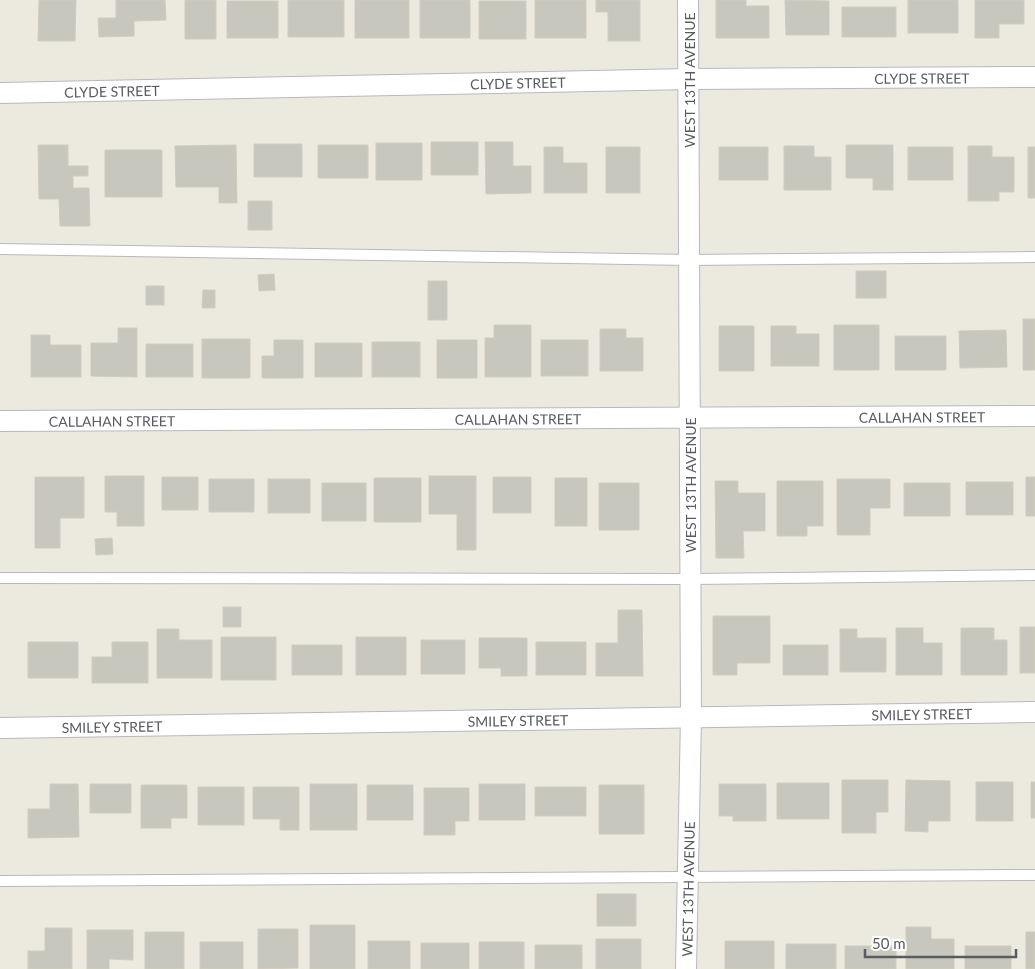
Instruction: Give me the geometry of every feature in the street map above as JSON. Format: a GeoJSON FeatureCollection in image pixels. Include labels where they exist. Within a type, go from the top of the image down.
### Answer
{"type":"FeatureCollection","features":[{"type":"Feature","properties":{"kind":"street","name":"WEST 13TH AVENUE"},"geometry":{"type":"LineString","coordinates":[[686,969],[691,718],[688,0]]}},
{"type":"Feature","properties":{"kind":"street","name":"CLYDE STREET"},"geometry":{"type":"LineString","coordinates":[[0,93],[688,79],[1035,77]]}},
{"type":"Feature","properties":{"kind":"street","name":"CALLAHAN STREET"},"geometry":{"type":"LineString","coordinates":[[0,421],[1035,416]]}},
{"type":"Feature","properties":{"kind":"street","name":"SMILEY STREET"},"geometry":{"type":"LineString","coordinates":[[0,728],[1035,712]]}},
{"type":"Feature","properties":{"kind":"lane"},"geometry":{"type":"LineString","coordinates":[[0,249],[689,260],[1035,257]]}},
{"type":"Feature","properties":{"kind":"lane"},"geometry":{"type":"LineString","coordinates":[[0,578],[690,580],[1035,575]]}},
{"type":"Feature","properties":{"kind":"lane"},"geometry":{"type":"LineString","coordinates":[[0,881],[1035,875]]}},
{"type":"Feature","properties":{"kind":"building"},"geometry":{"type":"Polygon","coordinates":[[[39,0],[76,0],[75,41],[38,41],[39,0]]]}},
{"type":"Feature","properties":{"kind":"building"},"geometry":{"type":"Polygon","coordinates":[[[116,0],[165,0],[166,20],[134,21],[134,36],[99,37],[98,18],[116,18],[116,0]]]}},
{"type":"Feature","properties":{"kind":"building"},"geometry":{"type":"Polygon","coordinates":[[[185,0],[216,0],[216,39],[185,39],[185,0]]]}},
{"type":"Feature","properties":{"kind":"building"},"geometry":{"type":"Polygon","coordinates":[[[288,0],[344,0],[344,37],[288,37],[288,0]]]}},
{"type":"Feature","properties":{"kind":"building"},"geometry":{"type":"Polygon","coordinates":[[[355,0],[409,0],[409,38],[355,38],[355,0]]]}},
{"type":"Feature","properties":{"kind":"building"},"geometry":{"type":"Polygon","coordinates":[[[420,0],[470,0],[470,38],[420,38],[420,0]]]}},
{"type":"Feature","properties":{"kind":"building"},"geometry":{"type":"Polygon","coordinates":[[[535,0],[586,0],[586,38],[535,38],[535,0]]]}},
{"type":"Feature","properties":{"kind":"building"},"geometry":{"type":"Polygon","coordinates":[[[596,0],[640,0],[640,41],[608,41],[608,12],[596,12],[596,0]]]}},
{"type":"Feature","properties":{"kind":"building"},"geometry":{"type":"Polygon","coordinates":[[[716,0],[746,0],[746,6],[769,6],[769,38],[716,38],[716,0]]]}},
{"type":"Feature","properties":{"kind":"building"},"geometry":{"type":"Polygon","coordinates":[[[785,0],[829,1],[829,35],[786,35],[785,0]]]}},
{"type":"Feature","properties":{"kind":"building"},"geometry":{"type":"Polygon","coordinates":[[[908,0],[958,0],[958,33],[908,33],[908,0]]]}},
{"type":"Feature","properties":{"kind":"building"},"geometry":{"type":"Polygon","coordinates":[[[975,0],[1024,0],[1024,24],[999,24],[999,38],[975,38],[975,0]]]}},
{"type":"Feature","properties":{"kind":"building"},"geometry":{"type":"Polygon","coordinates":[[[227,1],[278,1],[278,38],[227,38],[227,1]]]}},
{"type":"Feature","properties":{"kind":"building"},"geometry":{"type":"Polygon","coordinates":[[[479,1],[526,1],[526,39],[479,39],[479,1]]]}},
{"type":"Feature","properties":{"kind":"building"},"geometry":{"type":"Polygon","coordinates":[[[842,7],[896,7],[896,37],[842,37],[842,7]]]}},
{"type":"Feature","properties":{"kind":"building"},"geometry":{"type":"Polygon","coordinates":[[[431,142],[478,142],[478,175],[431,175],[431,142]]]}},
{"type":"Feature","properties":{"kind":"building"},"geometry":{"type":"Polygon","coordinates":[[[485,142],[513,142],[513,166],[531,166],[531,193],[486,194],[485,142]]]}},
{"type":"Feature","properties":{"kind":"building"},"geometry":{"type":"Polygon","coordinates":[[[376,143],[422,143],[422,180],[376,180],[376,143]]]}},
{"type":"Feature","properties":{"kind":"building"},"geometry":{"type":"Polygon","coordinates":[[[254,144],[302,144],[302,177],[254,177],[254,144]]]}},
{"type":"Feature","properties":{"kind":"building"},"geometry":{"type":"Polygon","coordinates":[[[38,145],[68,145],[68,166],[88,166],[88,176],[73,176],[73,188],[89,188],[90,226],[60,226],[59,199],[39,199],[38,145]]]}},
{"type":"Feature","properties":{"kind":"building"},"geometry":{"type":"Polygon","coordinates":[[[236,145],[237,203],[219,203],[219,187],[176,187],[175,146],[236,145]]]}},
{"type":"Feature","properties":{"kind":"building"},"geometry":{"type":"Polygon","coordinates":[[[318,145],[368,145],[368,178],[318,178],[318,145]]]}},
{"type":"Feature","properties":{"kind":"building"},"geometry":{"type":"Polygon","coordinates":[[[846,145],[893,145],[893,190],[873,190],[873,178],[846,178],[846,145]]]}},
{"type":"Feature","properties":{"kind":"building"},"geometry":{"type":"Polygon","coordinates":[[[784,146],[814,146],[814,157],[831,157],[831,190],[784,190],[784,146]]]}},
{"type":"Feature","properties":{"kind":"building"},"geometry":{"type":"Polygon","coordinates":[[[968,146],[992,146],[992,157],[1014,157],[1014,192],[999,192],[999,201],[968,201],[968,146]]]}},
{"type":"Feature","properties":{"kind":"building"},"geometry":{"type":"Polygon","coordinates":[[[544,147],[563,147],[563,163],[587,163],[587,193],[544,193],[544,147]]]}},
{"type":"Feature","properties":{"kind":"building"},"geometry":{"type":"Polygon","coordinates":[[[606,147],[640,147],[640,193],[606,193],[606,147]]]}},
{"type":"Feature","properties":{"kind":"building"},"geometry":{"type":"Polygon","coordinates":[[[719,147],[768,147],[768,180],[719,180],[719,147]]]}},
{"type":"Feature","properties":{"kind":"building"},"geometry":{"type":"Polygon","coordinates":[[[908,147],[953,147],[953,180],[908,180],[908,147]]]}},
{"type":"Feature","properties":{"kind":"building"},"geometry":{"type":"Polygon","coordinates":[[[1028,147],[1035,147],[1035,198],[1028,198],[1028,147]]]}},
{"type":"Feature","properties":{"kind":"building"},"geometry":{"type":"Polygon","coordinates":[[[105,150],[162,150],[162,197],[105,197],[105,150]]]}},
{"type":"Feature","properties":{"kind":"building"},"geometry":{"type":"Polygon","coordinates":[[[248,201],[272,201],[272,230],[248,230],[248,201]]]}},
{"type":"Feature","properties":{"kind":"building"},"geometry":{"type":"Polygon","coordinates":[[[856,271],[886,271],[886,298],[856,298],[856,271]]]}},
{"type":"Feature","properties":{"kind":"building"},"geometry":{"type":"Polygon","coordinates":[[[274,274],[275,290],[259,291],[258,275],[274,274]]]}},
{"type":"Feature","properties":{"kind":"building"},"geometry":{"type":"Polygon","coordinates":[[[428,281],[447,281],[447,320],[428,320],[428,281]]]}},
{"type":"Feature","properties":{"kind":"building"},"geometry":{"type":"Polygon","coordinates":[[[146,286],[164,286],[164,305],[146,305],[146,286]]]}},
{"type":"Feature","properties":{"kind":"building"},"geometry":{"type":"Polygon","coordinates":[[[203,290],[215,290],[215,308],[202,308],[203,290]]]}},
{"type":"Feature","properties":{"kind":"building"},"geometry":{"type":"Polygon","coordinates":[[[1023,319],[1035,319],[1035,370],[1023,370],[1023,319]]]}},
{"type":"Feature","properties":{"kind":"building"},"geometry":{"type":"Polygon","coordinates":[[[494,325],[531,325],[531,377],[485,377],[485,338],[494,338],[494,325]]]}},
{"type":"Feature","properties":{"kind":"building"},"geometry":{"type":"Polygon","coordinates":[[[834,325],[879,325],[879,370],[834,370],[834,325]]]}},
{"type":"Feature","properties":{"kind":"building"},"geometry":{"type":"Polygon","coordinates":[[[719,326],[754,326],[754,371],[719,371],[719,326]]]}},
{"type":"Feature","properties":{"kind":"building"},"geometry":{"type":"Polygon","coordinates":[[[771,326],[796,326],[796,334],[819,334],[819,366],[771,366],[771,326]]]}},
{"type":"Feature","properties":{"kind":"building"},"geometry":{"type":"Polygon","coordinates":[[[118,328],[137,328],[137,377],[91,376],[91,343],[118,343],[118,328]]]}},
{"type":"Feature","properties":{"kind":"building"},"geometry":{"type":"Polygon","coordinates":[[[600,329],[626,329],[626,338],[643,338],[643,371],[600,371],[600,329]]]}},
{"type":"Feature","properties":{"kind":"building"},"geometry":{"type":"Polygon","coordinates":[[[1006,330],[1007,367],[960,368],[959,331],[1006,330]]]}},
{"type":"Feature","properties":{"kind":"building"},"geometry":{"type":"Polygon","coordinates":[[[31,335],[50,335],[50,345],[81,345],[81,377],[31,377],[31,335]]]}},
{"type":"Feature","properties":{"kind":"building"},"geometry":{"type":"Polygon","coordinates":[[[895,336],[946,336],[946,370],[895,370],[895,336]]]}},
{"type":"Feature","properties":{"kind":"building"},"geometry":{"type":"Polygon","coordinates":[[[202,339],[250,339],[250,378],[202,378],[202,339]]]}},
{"type":"Feature","properties":{"kind":"building"},"geometry":{"type":"Polygon","coordinates":[[[274,340],[303,340],[303,378],[262,378],[262,356],[274,356],[274,340]]]}},
{"type":"Feature","properties":{"kind":"building"},"geometry":{"type":"Polygon","coordinates":[[[437,340],[477,340],[477,378],[437,378],[437,340]]]}},
{"type":"Feature","properties":{"kind":"building"},"geometry":{"type":"Polygon","coordinates":[[[541,340],[588,340],[588,376],[541,376],[541,340]]]}},
{"type":"Feature","properties":{"kind":"building"},"geometry":{"type":"Polygon","coordinates":[[[372,342],[420,342],[420,377],[372,377],[372,342]]]}},
{"type":"Feature","properties":{"kind":"building"},"geometry":{"type":"Polygon","coordinates":[[[315,343],[362,343],[362,377],[315,377],[315,343]]]}},
{"type":"Feature","properties":{"kind":"building"},"geometry":{"type":"Polygon","coordinates":[[[146,344],[193,344],[193,377],[146,377],[146,344]]]}},
{"type":"Feature","properties":{"kind":"building"},"geometry":{"type":"Polygon","coordinates":[[[105,476],[144,476],[144,526],[117,526],[117,512],[105,512],[105,476]]]}},
{"type":"Feature","properties":{"kind":"building"},"geometry":{"type":"Polygon","coordinates":[[[429,476],[476,476],[476,550],[457,550],[457,514],[429,514],[429,476]]]}},
{"type":"Feature","properties":{"kind":"building"},"geometry":{"type":"Polygon","coordinates":[[[35,477],[84,477],[84,518],[60,518],[60,548],[35,548],[35,477]]]}},
{"type":"Feature","properties":{"kind":"building"},"geometry":{"type":"Polygon","coordinates":[[[162,477],[198,477],[198,510],[162,510],[162,477]]]}},
{"type":"Feature","properties":{"kind":"building"},"geometry":{"type":"Polygon","coordinates":[[[493,477],[531,477],[531,513],[493,513],[493,477]]]}},
{"type":"Feature","properties":{"kind":"building"},"geometry":{"type":"Polygon","coordinates":[[[1026,477],[1035,477],[1035,516],[1026,516],[1026,477]]]}},
{"type":"Feature","properties":{"kind":"building"},"geometry":{"type":"Polygon","coordinates":[[[374,478],[421,478],[421,522],[374,522],[374,478]]]}},
{"type":"Feature","properties":{"kind":"building"},"geometry":{"type":"Polygon","coordinates":[[[555,478],[587,478],[587,526],[555,526],[555,478]]]}},
{"type":"Feature","properties":{"kind":"building"},"geometry":{"type":"Polygon","coordinates":[[[209,479],[254,479],[254,512],[209,512],[209,479]]]}},
{"type":"Feature","properties":{"kind":"building"},"geometry":{"type":"Polygon","coordinates":[[[268,479],[310,479],[310,513],[268,513],[268,479]]]}},
{"type":"Feature","properties":{"kind":"building"},"geometry":{"type":"Polygon","coordinates":[[[837,479],[890,479],[890,508],[870,508],[870,535],[837,535],[837,479]]]}},
{"type":"Feature","properties":{"kind":"building"},"geometry":{"type":"Polygon","coordinates":[[[715,481],[738,481],[738,493],[765,493],[765,531],[743,531],[744,558],[716,558],[715,481]]]}},
{"type":"Feature","properties":{"kind":"building"},"geometry":{"type":"Polygon","coordinates":[[[777,481],[823,481],[823,526],[807,526],[807,536],[777,536],[777,481]]]}},
{"type":"Feature","properties":{"kind":"building"},"geometry":{"type":"Polygon","coordinates":[[[966,482],[1013,482],[1013,515],[966,515],[966,482]]]}},
{"type":"Feature","properties":{"kind":"building"},"geometry":{"type":"Polygon","coordinates":[[[322,483],[366,483],[366,521],[322,521],[322,483]]]}},
{"type":"Feature","properties":{"kind":"building"},"geometry":{"type":"Polygon","coordinates":[[[599,483],[639,483],[639,530],[599,530],[599,483]]]}},
{"type":"Feature","properties":{"kind":"building"},"geometry":{"type":"Polygon","coordinates":[[[904,483],[950,483],[950,516],[904,516],[904,483]]]}},
{"type":"Feature","properties":{"kind":"building"},"geometry":{"type":"Polygon","coordinates":[[[112,538],[113,554],[96,555],[95,539],[112,538]]]}},
{"type":"Feature","properties":{"kind":"building"},"geometry":{"type":"Polygon","coordinates":[[[223,607],[241,607],[241,627],[223,627],[223,607]]]}},
{"type":"Feature","properties":{"kind":"building"},"geometry":{"type":"Polygon","coordinates":[[[618,610],[642,610],[643,676],[596,676],[596,643],[618,643],[618,610]]]}},
{"type":"Feature","properties":{"kind":"building"},"geometry":{"type":"Polygon","coordinates":[[[713,616],[770,616],[770,663],[737,663],[737,675],[713,675],[713,616]]]}},
{"type":"Feature","properties":{"kind":"building"},"geometry":{"type":"Polygon","coordinates":[[[1020,627],[1035,627],[1035,673],[1020,673],[1020,627]]]}},
{"type":"Feature","properties":{"kind":"building"},"geometry":{"type":"Polygon","coordinates":[[[896,628],[923,628],[923,643],[942,643],[942,675],[896,675],[896,628]]]}},
{"type":"Feature","properties":{"kind":"building"},"geometry":{"type":"Polygon","coordinates":[[[961,628],[994,628],[994,640],[1007,640],[1007,675],[961,675],[961,628]]]}},
{"type":"Feature","properties":{"kind":"building"},"geometry":{"type":"Polygon","coordinates":[[[157,629],[179,629],[179,640],[212,640],[212,678],[157,678],[157,629]]]}},
{"type":"Feature","properties":{"kind":"building"},"geometry":{"type":"Polygon","coordinates":[[[840,629],[857,629],[857,638],[886,638],[886,672],[840,672],[840,629]]]}},
{"type":"Feature","properties":{"kind":"building"},"geometry":{"type":"Polygon","coordinates":[[[221,637],[276,637],[276,680],[221,680],[221,637]]]}},
{"type":"Feature","properties":{"kind":"building"},"geometry":{"type":"Polygon","coordinates":[[[356,637],[406,637],[406,675],[356,675],[356,637]]]}},
{"type":"Feature","properties":{"kind":"building"},"geometry":{"type":"Polygon","coordinates":[[[479,638],[527,638],[527,676],[501,676],[501,668],[479,668],[479,638]]]}},
{"type":"Feature","properties":{"kind":"building"},"geometry":{"type":"Polygon","coordinates":[[[421,640],[465,640],[465,674],[421,674],[421,640]]]}},
{"type":"Feature","properties":{"kind":"building"},"geometry":{"type":"Polygon","coordinates":[[[28,642],[78,642],[78,678],[28,678],[28,642]]]}},
{"type":"Feature","properties":{"kind":"building"},"geometry":{"type":"Polygon","coordinates":[[[112,642],[148,642],[148,683],[92,683],[92,657],[112,657],[112,642]]]}},
{"type":"Feature","properties":{"kind":"building"},"geometry":{"type":"Polygon","coordinates":[[[536,642],[586,642],[586,675],[536,675],[536,642]]]}},
{"type":"Feature","properties":{"kind":"building"},"geometry":{"type":"Polygon","coordinates":[[[292,645],[342,645],[342,675],[292,675],[292,645]]]}},
{"type":"Feature","properties":{"kind":"building"},"geometry":{"type":"Polygon","coordinates":[[[783,645],[828,645],[828,675],[783,675],[783,645]]]}},
{"type":"Feature","properties":{"kind":"building"},"geometry":{"type":"Polygon","coordinates":[[[842,780],[888,780],[888,812],[876,812],[876,833],[842,833],[842,780]]]}},
{"type":"Feature","properties":{"kind":"building"},"geometry":{"type":"Polygon","coordinates":[[[906,780],[950,781],[950,821],[928,821],[928,832],[905,831],[906,780]]]}},
{"type":"Feature","properties":{"kind":"building"},"geometry":{"type":"Polygon","coordinates":[[[976,782],[1013,782],[1013,821],[976,821],[976,782]]]}},
{"type":"Feature","properties":{"kind":"building"},"geometry":{"type":"Polygon","coordinates":[[[1031,782],[1035,782],[1035,818],[1031,818],[1031,782]]]}},
{"type":"Feature","properties":{"kind":"building"},"geometry":{"type":"Polygon","coordinates":[[[777,783],[829,783],[829,819],[777,819],[777,783]]]}},
{"type":"Feature","properties":{"kind":"building"},"geometry":{"type":"Polygon","coordinates":[[[50,784],[78,784],[79,837],[28,838],[28,809],[50,809],[50,784]]]}},
{"type":"Feature","properties":{"kind":"building"},"geometry":{"type":"Polygon","coordinates":[[[90,784],[131,784],[131,813],[90,813],[90,784]]]}},
{"type":"Feature","properties":{"kind":"building"},"geometry":{"type":"Polygon","coordinates":[[[310,784],[357,784],[357,830],[310,830],[310,784]]]}},
{"type":"Feature","properties":{"kind":"building"},"geometry":{"type":"Polygon","coordinates":[[[479,784],[525,784],[525,820],[479,820],[479,784]]]}},
{"type":"Feature","properties":{"kind":"building"},"geometry":{"type":"Polygon","coordinates":[[[719,784],[766,784],[766,821],[733,821],[733,816],[719,816],[719,784]]]}},
{"type":"Feature","properties":{"kind":"building"},"geometry":{"type":"Polygon","coordinates":[[[141,785],[187,785],[187,818],[171,818],[171,828],[141,828],[141,785]]]}},
{"type":"Feature","properties":{"kind":"building"},"geometry":{"type":"Polygon","coordinates":[[[367,785],[413,785],[413,820],[367,820],[367,785]]]}},
{"type":"Feature","properties":{"kind":"building"},"geometry":{"type":"Polygon","coordinates":[[[599,785],[644,785],[644,834],[599,834],[599,785]]]}},
{"type":"Feature","properties":{"kind":"building"},"geometry":{"type":"Polygon","coordinates":[[[198,787],[244,787],[244,825],[198,825],[198,787]]]}},
{"type":"Feature","properties":{"kind":"building"},"geometry":{"type":"Polygon","coordinates":[[[253,787],[299,787],[299,830],[280,830],[280,819],[253,819],[253,787]]]}},
{"type":"Feature","properties":{"kind":"building"},"geometry":{"type":"Polygon","coordinates":[[[535,787],[586,787],[586,816],[535,816],[535,787]]]}},
{"type":"Feature","properties":{"kind":"building"},"geometry":{"type":"Polygon","coordinates":[[[424,788],[469,788],[469,821],[455,821],[455,835],[424,835],[424,788]]]}},
{"type":"Feature","properties":{"kind":"building"},"geometry":{"type":"Polygon","coordinates":[[[597,894],[636,894],[636,926],[597,926],[597,894]]]}},
{"type":"Feature","properties":{"kind":"building"},"geometry":{"type":"Polygon","coordinates":[[[310,925],[355,925],[355,969],[310,969],[310,925]]]}},
{"type":"Feature","properties":{"kind":"building"},"geometry":{"type":"Polygon","coordinates":[[[906,927],[931,927],[931,939],[954,939],[954,969],[906,969],[906,927]]]}},
{"type":"Feature","properties":{"kind":"building"},"geometry":{"type":"Polygon","coordinates":[[[45,928],[72,928],[72,969],[28,969],[28,951],[45,951],[45,928]]]}},
{"type":"Feature","properties":{"kind":"building"},"geometry":{"type":"Polygon","coordinates":[[[258,929],[298,929],[298,968],[258,969],[258,929]]]}},
{"type":"Feature","properties":{"kind":"building"},"geometry":{"type":"Polygon","coordinates":[[[87,930],[133,930],[133,960],[109,959],[109,969],[87,969],[87,930]]]}},
{"type":"Feature","properties":{"kind":"building"},"geometry":{"type":"Polygon","coordinates":[[[145,932],[184,932],[184,969],[145,969],[145,932]]]}},
{"type":"Feature","properties":{"kind":"building"},"geometry":{"type":"Polygon","coordinates":[[[1026,932],[1035,932],[1035,969],[1026,969],[1026,932]]]}},
{"type":"Feature","properties":{"kind":"building"},"geometry":{"type":"Polygon","coordinates":[[[596,939],[641,939],[641,969],[596,969],[596,939]]]}},
{"type":"Feature","properties":{"kind":"building"},"geometry":{"type":"Polygon","coordinates":[[[368,941],[410,941],[410,969],[368,969],[368,941]]]}},
{"type":"Feature","properties":{"kind":"building"},"geometry":{"type":"Polygon","coordinates":[[[725,941],[774,941],[774,969],[725,969],[725,941]]]}},
{"type":"Feature","properties":{"kind":"building"},"geometry":{"type":"Polygon","coordinates":[[[200,942],[243,942],[243,969],[200,969],[200,942]]]}},
{"type":"Feature","properties":{"kind":"building"},"geometry":{"type":"Polygon","coordinates":[[[479,942],[524,942],[524,969],[479,969],[479,942]]]}},
{"type":"Feature","properties":{"kind":"building"},"geometry":{"type":"Polygon","coordinates":[[[421,943],[469,943],[469,969],[421,969],[421,943]]]}},
{"type":"Feature","properties":{"kind":"building"},"geometry":{"type":"Polygon","coordinates":[[[786,944],[836,944],[836,969],[786,969],[786,944]]]}},
{"type":"Feature","properties":{"kind":"building"},"geometry":{"type":"Polygon","coordinates":[[[535,945],[582,945],[582,969],[535,969],[535,945]]]}},
{"type":"Feature","properties":{"kind":"building"},"geometry":{"type":"Polygon","coordinates":[[[845,946],[896,946],[896,969],[845,969],[845,946]]]}},
{"type":"Feature","properties":{"kind":"building"},"geometry":{"type":"Polygon","coordinates":[[[965,946],[1011,946],[1011,969],[965,969],[965,946]]]}}]}
